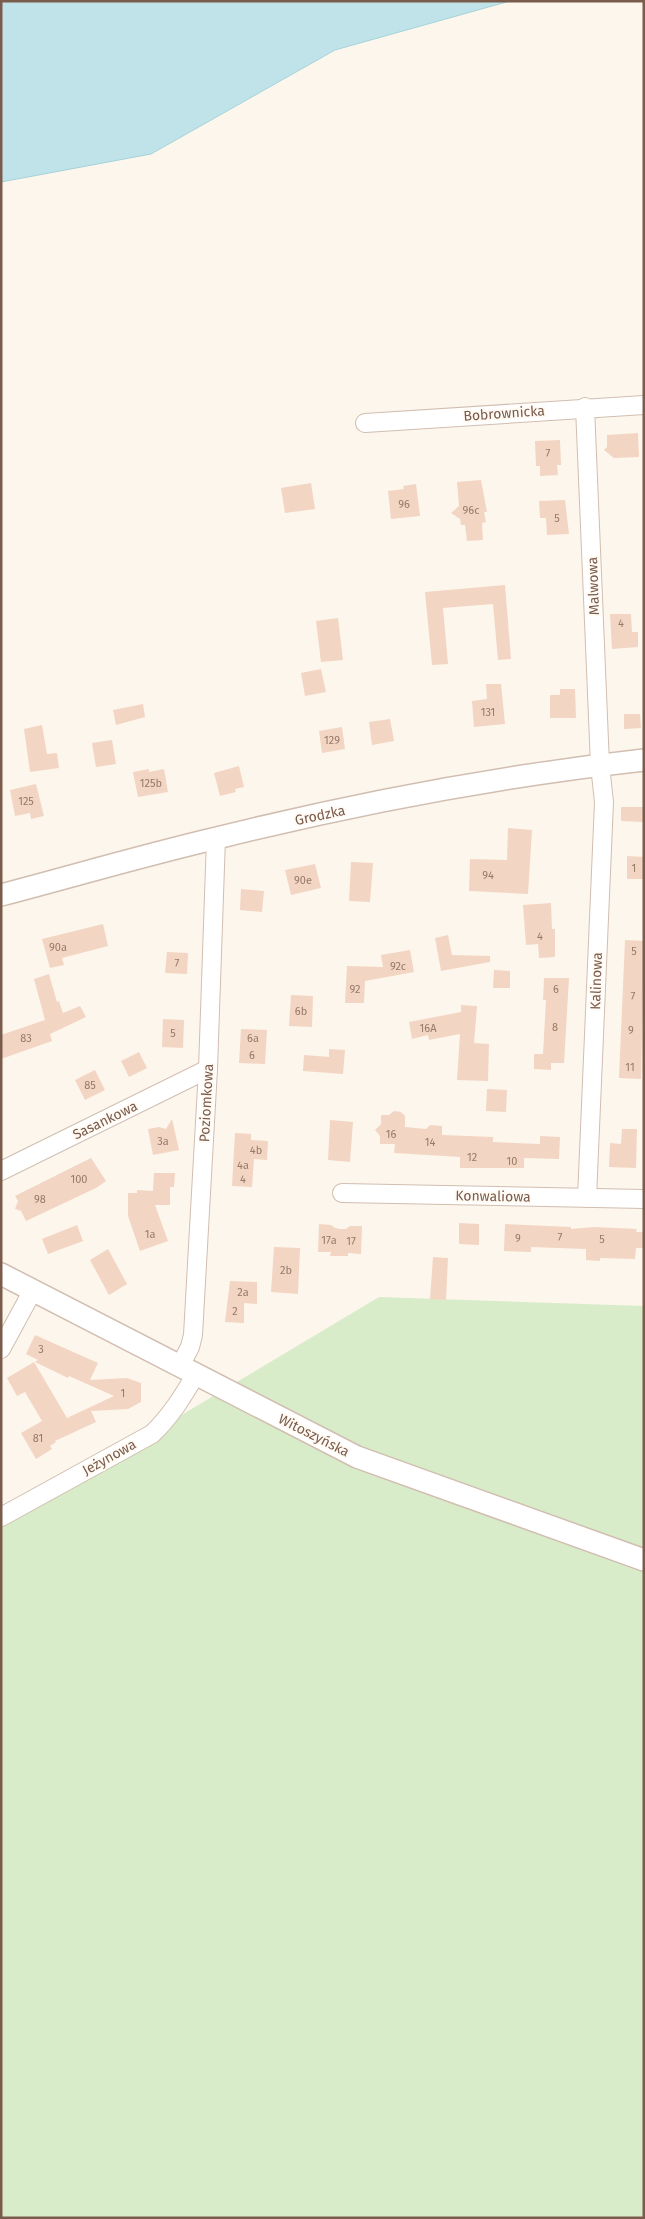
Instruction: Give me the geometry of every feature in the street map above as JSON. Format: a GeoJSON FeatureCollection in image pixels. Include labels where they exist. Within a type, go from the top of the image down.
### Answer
{"type":"FeatureCollection","features":[{"type":"Feature","properties":{"kind":"street","name":"Bobrownicka"},"geometry":{"type":"LineString","coordinates":[[365,423],[585,407],[644,405]]}},
{"type":"Feature","properties":{"kind":"street","name":"Malwowa"},"geometry":{"type":"LineString","coordinates":[[585,407],[600,765]]}},
{"type":"Feature","properties":{"kind":"street","name":"Grodzka"},"geometry":{"type":"LineString","coordinates":[[1,895],[216,838],[325,813],[436,791],[600,765],[644,760]]}},
{"type":"Feature","properties":{"kind":"street","name":"Kalinowa"},"geometry":{"type":"LineString","coordinates":[[587,1198],[604,802],[600,765]]}},
{"type":"Feature","properties":{"kind":"street","name":"Poziomkowa"},"geometry":{"type":"LineString","coordinates":[[188,1370],[193,1335],[208,1069],[216,838]]}},
{"type":"Feature","properties":{"kind":"street","name":"Sasankowa"},"geometry":{"type":"LineString","coordinates":[[1,1171],[208,1069]]}},
{"type":"Feature","properties":{"kind":"street","name":"Konwaliowa"},"geometry":{"type":"LineString","coordinates":[[342,1192],[644,1199]]}},
{"type":"Feature","properties":{"kind":"street","name":"Witoszyńska"},"geometry":{"type":"LineString","coordinates":[[1,1274],[357,1457],[644,1560]]}},
{"type":"Feature","properties":{"kind":"street"},"geometry":{"type":"LineString","coordinates":[[1,1349],[33,1290]]}},
{"type":"Feature","properties":{"kind":"street","name":"Jeżynowa"},"geometry":{"type":"LineString","coordinates":[[1,1517],[152,1434],[180,1402],[188,1370]]}},
{"type":"Feature","properties":{"kind":"green space"},"geometry":{"type":"Polygon","coordinates":[[[379,1297],[644,1306],[644,2218],[1,2218],[1,1523],[379,1297]]]}},
{"type":"Feature","properties":{"kind":"water"},"geometry":{"type":"Polygon","coordinates":[[[1,1],[510,1],[335,50],[151,154],[1,182],[1,1]]]}},
{"type":"Feature","properties":{"kind":"building"},"geometry":{"type":"Polygon","coordinates":[[[638,433],[639,457],[614,458],[604,450],[607,447],[607,435],[638,433]]]}},
{"type":"Feature","properties":{"kind":"building"},"geometry":{"type":"Polygon","coordinates":[[[560,440],[561,465],[557,465],[558,475],[540,476],[540,466],[536,466],[535,441],[560,440]]]}},
{"type":"Feature","properties":{"kind":"building"},"geometry":{"type":"Polygon","coordinates":[[[481,480],[487,512],[484,512],[486,522],[482,523],[483,540],[467,541],[465,525],[461,525],[460,519],[451,513],[459,506],[457,482],[481,480]]]}},
{"type":"Feature","properties":{"kind":"building"},"geometry":{"type":"Polygon","coordinates":[[[311,483],[315,509],[285,513],[281,488],[311,483]]]}},
{"type":"Feature","properties":{"kind":"building"},"geometry":{"type":"Polygon","coordinates":[[[416,484],[420,516],[391,519],[388,491],[404,489],[403,486],[416,484]]]}},
{"type":"Feature","properties":{"kind":"building"},"geometry":{"type":"Polygon","coordinates":[[[565,500],[569,534],[547,535],[546,518],[540,518],[539,501],[565,500]]]}},
{"type":"Feature","properties":{"kind":"building"},"geometry":{"type":"Polygon","coordinates":[[[505,585],[511,659],[498,660],[493,604],[443,608],[448,664],[432,665],[425,592],[505,585]]]}},
{"type":"Feature","properties":{"kind":"building"},"geometry":{"type":"Polygon","coordinates":[[[610,614],[631,614],[632,632],[638,632],[638,647],[612,649],[610,614]]]}},
{"type":"Feature","properties":{"kind":"building"},"geometry":{"type":"Polygon","coordinates":[[[338,618],[343,660],[321,662],[316,621],[338,618]]]}},
{"type":"Feature","properties":{"kind":"building"},"geometry":{"type":"Polygon","coordinates":[[[321,669],[326,692],[305,696],[301,673],[321,669]]]}},
{"type":"Feature","properties":{"kind":"building"},"geometry":{"type":"Polygon","coordinates":[[[486,684],[501,684],[505,724],[474,727],[472,701],[487,699],[486,684]]]}},
{"type":"Feature","properties":{"kind":"building"},"geometry":{"type":"Polygon","coordinates":[[[560,689],[575,689],[576,718],[550,718],[550,695],[560,695],[560,689]]]}},
{"type":"Feature","properties":{"kind":"building"},"geometry":{"type":"Polygon","coordinates":[[[143,704],[145,717],[116,725],[113,710],[143,704]]]}},
{"type":"Feature","properties":{"kind":"building"},"geometry":{"type":"Polygon","coordinates":[[[624,714],[640,714],[641,728],[624,729],[624,714]]]}},
{"type":"Feature","properties":{"kind":"building"},"geometry":{"type":"Polygon","coordinates":[[[390,719],[394,741],[372,745],[369,722],[390,719]]]}},
{"type":"Feature","properties":{"kind":"building"},"geometry":{"type":"Polygon","coordinates":[[[42,725],[47,754],[57,753],[59,768],[30,772],[24,729],[42,725]]]}},
{"type":"Feature","properties":{"kind":"building"},"geometry":{"type":"Polygon","coordinates":[[[342,727],[345,749],[322,753],[319,731],[342,727]]]}},
{"type":"Feature","properties":{"kind":"building"},"geometry":{"type":"Polygon","coordinates":[[[112,740],[116,764],[96,767],[92,743],[112,740]]]}},
{"type":"Feature","properties":{"kind":"building"},"geometry":{"type":"Polygon","coordinates":[[[239,766],[244,787],[235,789],[236,792],[220,796],[214,773],[239,766]]]}},
{"type":"Feature","properties":{"kind":"building"},"geometry":{"type":"Polygon","coordinates":[[[149,769],[149,772],[164,769],[168,792],[138,797],[133,772],[149,769]]]}},
{"type":"Feature","properties":{"kind":"building"},"geometry":{"type":"Polygon","coordinates":[[[36,784],[44,816],[31,819],[30,813],[15,816],[10,790],[36,784]]]}},
{"type":"Feature","properties":{"kind":"building"},"geometry":{"type":"Polygon","coordinates":[[[621,807],[644,807],[644,822],[621,821],[621,807]]]}},
{"type":"Feature","properties":{"kind":"building"},"geometry":{"type":"Polygon","coordinates":[[[508,828],[532,830],[528,894],[469,891],[470,859],[507,860],[508,828]]]}},
{"type":"Feature","properties":{"kind":"building"},"geometry":{"type":"Polygon","coordinates":[[[627,856],[644,857],[644,879],[627,879],[627,856]]]}},
{"type":"Feature","properties":{"kind":"building"},"geometry":{"type":"Polygon","coordinates":[[[351,862],[373,863],[370,902],[349,901],[351,862]]]}},
{"type":"Feature","properties":{"kind":"building"},"geometry":{"type":"Polygon","coordinates":[[[315,864],[321,888],[291,895],[285,870],[315,864]]]}},
{"type":"Feature","properties":{"kind":"building"},"geometry":{"type":"Polygon","coordinates":[[[241,889],[264,891],[262,912],[240,910],[241,889]]]}},
{"type":"Feature","properties":{"kind":"building"},"geometry":{"type":"Polygon","coordinates":[[[551,903],[552,929],[555,929],[555,957],[539,958],[538,944],[526,945],[523,905],[551,903]]]}},
{"type":"Feature","properties":{"kind":"building"},"geometry":{"type":"Polygon","coordinates":[[[103,924],[108,946],[62,958],[64,965],[50,968],[42,939],[103,924]]]}},
{"type":"Feature","properties":{"kind":"building"},"geometry":{"type":"Polygon","coordinates":[[[448,935],[452,955],[490,956],[490,962],[441,971],[435,938],[448,935]]]}},
{"type":"Feature","properties":{"kind":"building"},"geometry":{"type":"Polygon","coordinates":[[[625,940],[644,941],[641,1079],[619,1078],[625,940]]]}},
{"type":"Feature","properties":{"kind":"building"},"geometry":{"type":"Polygon","coordinates":[[[410,950],[414,972],[365,981],[364,1003],[345,1003],[347,966],[383,967],[381,955],[410,950]]]}},
{"type":"Feature","properties":{"kind":"building"},"geometry":{"type":"Polygon","coordinates":[[[167,952],[188,953],[187,974],[165,973],[167,952]]]}},
{"type":"Feature","properties":{"kind":"building"},"geometry":{"type":"Polygon","coordinates":[[[494,970],[510,971],[510,988],[493,988],[494,970]]]}},
{"type":"Feature","properties":{"kind":"building"},"geometry":{"type":"Polygon","coordinates":[[[49,974],[57,1002],[59,1001],[63,1013],[80,1006],[86,1017],[50,1034],[52,1041],[1,1059],[1,1035],[45,1020],[34,979],[49,974]]]}},
{"type":"Feature","properties":{"kind":"building"},"geometry":{"type":"Polygon","coordinates":[[[544,978],[569,978],[564,1063],[551,1063],[551,1070],[534,1069],[534,1054],[543,1054],[546,1000],[543,1000],[544,978]]]}},
{"type":"Feature","properties":{"kind":"building"},"geometry":{"type":"Polygon","coordinates":[[[291,995],[313,996],[312,1027],[289,1026],[291,995]]]}},
{"type":"Feature","properties":{"kind":"building"},"geometry":{"type":"Polygon","coordinates":[[[461,1005],[477,1006],[474,1043],[489,1044],[488,1081],[457,1080],[460,1034],[429,1040],[428,1035],[412,1039],[409,1022],[461,1012],[461,1005]]]}},
{"type":"Feature","properties":{"kind":"building"},"geometry":{"type":"Polygon","coordinates":[[[163,1019],[184,1020],[183,1048],[162,1047],[163,1019]]]}},
{"type":"Feature","properties":{"kind":"building"},"geometry":{"type":"Polygon","coordinates":[[[241,1029],[267,1030],[265,1064],[239,1063],[241,1029]]]}},
{"type":"Feature","properties":{"kind":"building"},"geometry":{"type":"Polygon","coordinates":[[[329,1049],[345,1050],[343,1074],[303,1071],[304,1055],[329,1057],[329,1049]]]}},
{"type":"Feature","properties":{"kind":"building"},"geometry":{"type":"Polygon","coordinates":[[[139,1052],[147,1068],[129,1077],[121,1061],[139,1052]]]}},
{"type":"Feature","properties":{"kind":"building"},"geometry":{"type":"Polygon","coordinates":[[[95,1070],[105,1090],[85,1100],[75,1080],[95,1070]]]}},
{"type":"Feature","properties":{"kind":"building"},"geometry":{"type":"Polygon","coordinates":[[[487,1089],[507,1090],[506,1112],[486,1111],[487,1089]]]}},
{"type":"Feature","properties":{"kind":"building"},"geometry":{"type":"Polygon","coordinates":[[[394,1111],[401,1112],[405,1116],[405,1127],[426,1129],[430,1125],[442,1126],[442,1135],[493,1137],[493,1142],[540,1144],[540,1136],[560,1137],[559,1159],[524,1158],[524,1168],[460,1168],[460,1157],[394,1153],[395,1144],[380,1144],[380,1136],[375,1130],[381,1124],[381,1115],[389,1115],[394,1111]]]}},
{"type":"Feature","properties":{"kind":"building"},"geometry":{"type":"Polygon","coordinates":[[[172,1119],[179,1150],[153,1155],[148,1129],[159,1127],[166,1129],[172,1119]]]}},
{"type":"Feature","properties":{"kind":"building"},"geometry":{"type":"Polygon","coordinates":[[[330,1120],[353,1122],[350,1162],[328,1160],[330,1120]]]}},
{"type":"Feature","properties":{"kind":"building"},"geometry":{"type":"Polygon","coordinates":[[[622,1129],[637,1129],[636,1168],[609,1167],[610,1143],[621,1144],[622,1129]]]}},
{"type":"Feature","properties":{"kind":"building"},"geometry":{"type":"Polygon","coordinates":[[[235,1133],[251,1134],[251,1140],[268,1141],[267,1160],[254,1159],[252,1187],[232,1186],[235,1133]]]}},
{"type":"Feature","properties":{"kind":"building"},"geometry":{"type":"Polygon","coordinates":[[[91,1158],[106,1181],[96,1188],[26,1221],[21,1211],[15,1209],[18,1201],[15,1196],[91,1158]]]}},
{"type":"Feature","properties":{"kind":"building"},"geometry":{"type":"Polygon","coordinates":[[[154,1173],[175,1173],[174,1187],[170,1187],[170,1205],[155,1205],[168,1241],[140,1251],[128,1216],[128,1193],[137,1193],[137,1190],[153,1191],[154,1173]]]}},
{"type":"Feature","properties":{"kind":"building"},"geometry":{"type":"Polygon","coordinates":[[[459,1223],[479,1224],[479,1245],[459,1244],[459,1223]]]}},
{"type":"Feature","properties":{"kind":"building"},"geometry":{"type":"Polygon","coordinates":[[[319,1224],[331,1225],[340,1229],[346,1229],[350,1226],[362,1226],[361,1254],[348,1253],[348,1256],[330,1256],[331,1252],[318,1252],[319,1224]]]}},
{"type":"Feature","properties":{"kind":"building"},"geometry":{"type":"Polygon","coordinates":[[[505,1224],[571,1227],[571,1229],[594,1227],[637,1229],[636,1232],[644,1232],[644,1248],[636,1248],[635,1259],[600,1258],[600,1261],[586,1260],[586,1249],[531,1247],[531,1252],[504,1251],[505,1224]]]}},
{"type":"Feature","properties":{"kind":"building"},"geometry":{"type":"Polygon","coordinates":[[[77,1225],[83,1241],[48,1254],[42,1239],[77,1225]]]}},
{"type":"Feature","properties":{"kind":"building"},"geometry":{"type":"Polygon","coordinates":[[[274,1247],[300,1248],[298,1294],[271,1292],[274,1247]]]}},
{"type":"Feature","properties":{"kind":"building"},"geometry":{"type":"Polygon","coordinates":[[[108,1249],[127,1284],[109,1295],[90,1260],[108,1249]]]}},
{"type":"Feature","properties":{"kind":"building"},"geometry":{"type":"Polygon","coordinates":[[[433,1257],[448,1258],[446,1300],[430,1299],[433,1257]]]}},
{"type":"Feature","properties":{"kind":"building"},"geometry":{"type":"Polygon","coordinates":[[[230,1281],[257,1282],[257,1304],[244,1303],[244,1323],[225,1322],[230,1281]]]}},
{"type":"Feature","properties":{"kind":"building"},"geometry":{"type":"Polygon","coordinates":[[[35,1335],[98,1363],[90,1380],[127,1378],[141,1383],[141,1402],[128,1409],[91,1411],[96,1422],[55,1441],[50,1446],[52,1449],[36,1459],[21,1433],[42,1421],[25,1392],[17,1396],[7,1378],[34,1362],[67,1418],[114,1396],[69,1376],[68,1378],[35,1362],[38,1360],[26,1354],[35,1335]]]}}]}
